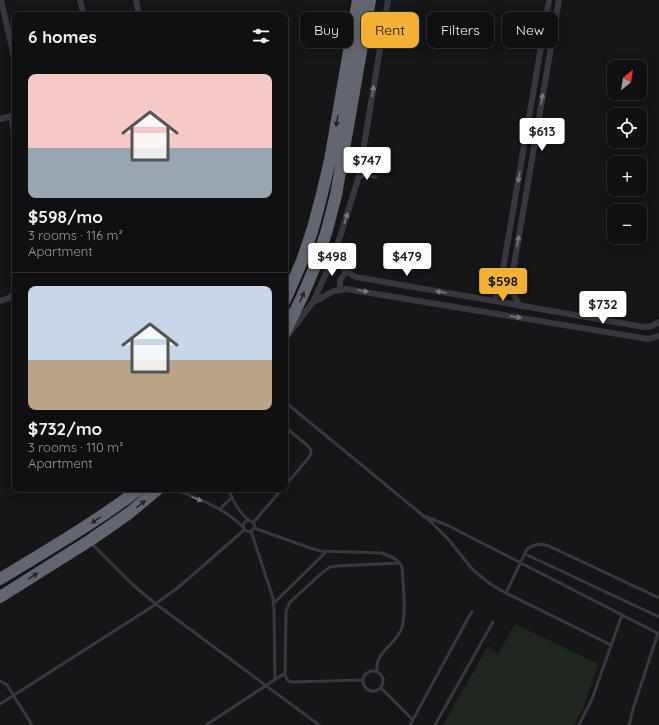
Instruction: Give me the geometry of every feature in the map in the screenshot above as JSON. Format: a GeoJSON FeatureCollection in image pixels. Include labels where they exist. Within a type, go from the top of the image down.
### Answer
{"type":"FeatureCollection","features":[{"type":"Feature","properties":{"kind":"highway"},"geometry":{"type":"LineString","coordinates":[[288,293],[302,261],[322,194],[330,160],[358,0]]}},
{"type":"Feature","properties":{"kind":"highway"},"geometry":{"type":"LineString","coordinates":[[288,326],[316,264],[336,195],[370,0]]}},
{"type":"Feature","properties":{"kind":"highway"},"geometry":{"type":"LineString","coordinates":[[0,579],[80,531],[135,492]]}},
{"type":"Feature","properties":{"kind":"highway"},"geometry":{"type":"LineString","coordinates":[[0,597],[89,541],[128,514],[154,492]]}},
{"type":"Feature","properties":{"kind":"street"},"geometry":{"type":"LineString","coordinates":[[1,0],[3,22],[12,51]]}},
{"type":"Feature","properties":{"kind":"street"},"geometry":{"type":"LineString","coordinates":[[80,0],[83,12]]}},
{"type":"Feature","properties":{"kind":"street"},"geometry":{"type":"LineString","coordinates":[[136,0],[138,12]]}},
{"type":"Feature","properties":{"kind":"street"},"geometry":{"type":"LineString","coordinates":[[386,12],[388,0]]}},
{"type":"Feature","properties":{"kind":"street"},"geometry":{"type":"LineString","coordinates":[[496,301],[498,287],[504,267],[549,0]]}},
{"type":"Feature","properties":{"kind":"street"},"geometry":{"type":"LineString","coordinates":[[520,306],[513,294],[511,286],[512,277],[559,0]]}},
{"type":"Feature","properties":{"kind":"street"},"geometry":{"type":"LineString","coordinates":[[288,335],[313,302],[334,256],[359,176],[380,48]]}},
{"type":"Feature","properties":{"kind":"street"},"geometry":{"type":"LineString","coordinates":[[0,119],[12,116]]}},
{"type":"Feature","properties":{"kind":"street"},"geometry":{"type":"LineString","coordinates":[[334,256],[346,272],[356,277],[644,327],[652,326],[659,322]]}},
{"type":"Feature","properties":{"kind":"street"},"geometry":{"type":"LineString","coordinates":[[340,289],[340,280],[346,272]]}},
{"type":"Feature","properties":{"kind":"street"},"geometry":{"type":"LineString","coordinates":[[498,287],[505,293],[512,289]]}},
{"type":"Feature","properties":{"kind":"street"},"geometry":{"type":"LineString","coordinates":[[313,302],[334,291],[346,289],[648,339],[659,336]]}},
{"type":"Feature","properties":{"kind":"street"},"geometry":{"type":"LineString","coordinates":[[0,301],[12,296]]}},
{"type":"Feature","properties":{"kind":"street"},"geometry":{"type":"LineString","coordinates":[[590,329],[594,323],[592,318]]}},
{"type":"Feature","properties":{"kind":"street"},"geometry":{"type":"LineString","coordinates":[[607,320],[605,327],[607,332]]}},
{"type":"Feature","properties":{"kind":"lane"},"geometry":{"type":"LineString","coordinates":[[359,176],[376,178]]}},
{"type":"Feature","properties":{"kind":"lane"},"geometry":{"type":"LineString","coordinates":[[288,404],[422,515],[444,535],[473,570],[489,583],[506,593],[611,645]]}},
{"type":"Feature","properties":{"kind":"lane"},"geometry":{"type":"LineString","coordinates":[[288,429],[308,446],[311,452],[310,456],[288,482]]}},
{"type":"Feature","properties":{"kind":"lane"},"geometry":{"type":"LineString","coordinates":[[181,492],[220,509],[232,517],[244,529],[249,532],[251,531]]}},
{"type":"Feature","properties":{"kind":"lane"},"geometry":{"type":"LineString","coordinates":[[230,492],[231,498],[239,510],[248,520],[253,522]]}},
{"type":"Feature","properties":{"kind":"lane"},"geometry":{"type":"LineString","coordinates":[[253,522],[279,492]]}},
{"type":"Feature","properties":{"kind":"lane"},"geometry":{"type":"LineString","coordinates":[[220,509],[231,498]]}},
{"type":"Feature","properties":{"kind":"lane"},"geometry":{"type":"LineString","coordinates":[[422,515],[443,523],[659,634],[628,725]]}},
{"type":"Feature","properties":{"kind":"lane"},"geometry":{"type":"LineString","coordinates":[[244,529],[243,524],[248,520]]}},
{"type":"Feature","properties":{"kind":"lane"},"geometry":{"type":"LineString","coordinates":[[253,522],[255,526],[254,528]]}},
{"type":"Feature","properties":{"kind":"lane"},"geometry":{"type":"LineString","coordinates":[[251,531],[254,528]]}},
{"type":"Feature","properties":{"kind":"lane"},"geometry":{"type":"LineString","coordinates":[[254,528],[310,548],[327,551],[382,553],[394,558],[400,563],[402,568],[404,613],[403,625],[397,637],[380,657],[377,664],[377,671],[383,678],[383,685],[375,691],[369,690],[364,686],[363,680],[365,674],[371,671],[377,671]]}},
{"type":"Feature","properties":{"kind":"lane"},"geometry":{"type":"LineString","coordinates":[[0,704],[156,604],[180,586],[244,529]]}},
{"type":"Feature","properties":{"kind":"lane"},"geometry":{"type":"LineString","coordinates":[[251,531],[272,593],[275,680]]}},
{"type":"Feature","properties":{"kind":"lane"},"geometry":{"type":"LineString","coordinates":[[89,541],[134,586],[156,604],[319,725]]}},
{"type":"Feature","properties":{"kind":"lane"},"geometry":{"type":"LineString","coordinates":[[506,593],[527,549],[538,544],[545,545],[659,598]]}},
{"type":"Feature","properties":{"kind":"lane"},"geometry":{"type":"LineString","coordinates":[[273,604],[327,551]]}},
{"type":"Feature","properties":{"kind":"lane"},"geometry":{"type":"LineString","coordinates":[[525,554],[659,617]]}},
{"type":"Feature","properties":{"kind":"lane"},"geometry":{"type":"LineString","coordinates":[[363,680],[288,681],[285,673],[286,608],[290,602],[330,567],[400,563]]}},
{"type":"Feature","properties":{"kind":"lane"},"geometry":{"type":"LineString","coordinates":[[410,725],[472,611]]}},
{"type":"Feature","properties":{"kind":"lane"},"geometry":{"type":"LineString","coordinates":[[580,725],[592,699],[622,615]]}},
{"type":"Feature","properties":{"kind":"lane"},"geometry":{"type":"LineString","coordinates":[[435,725],[493,622]]}},
{"type":"Feature","properties":{"kind":"lane"},"geometry":{"type":"LineString","coordinates":[[206,725],[285,673]]}},
{"type":"Feature","properties":{"kind":"lane"},"geometry":{"type":"LineString","coordinates":[[0,681],[7,685],[32,725]]}},
{"type":"Feature","properties":{"kind":"lane"},"geometry":{"type":"LineString","coordinates":[[381,688],[413,720]]}},
{"type":"Feature","properties":{"kind":"shaded area"},"geometry":{"type":"Polygon","coordinates":[[[515,624],[599,664],[583,708],[574,725],[443,725],[488,646],[498,654],[515,624]]]}}]}
